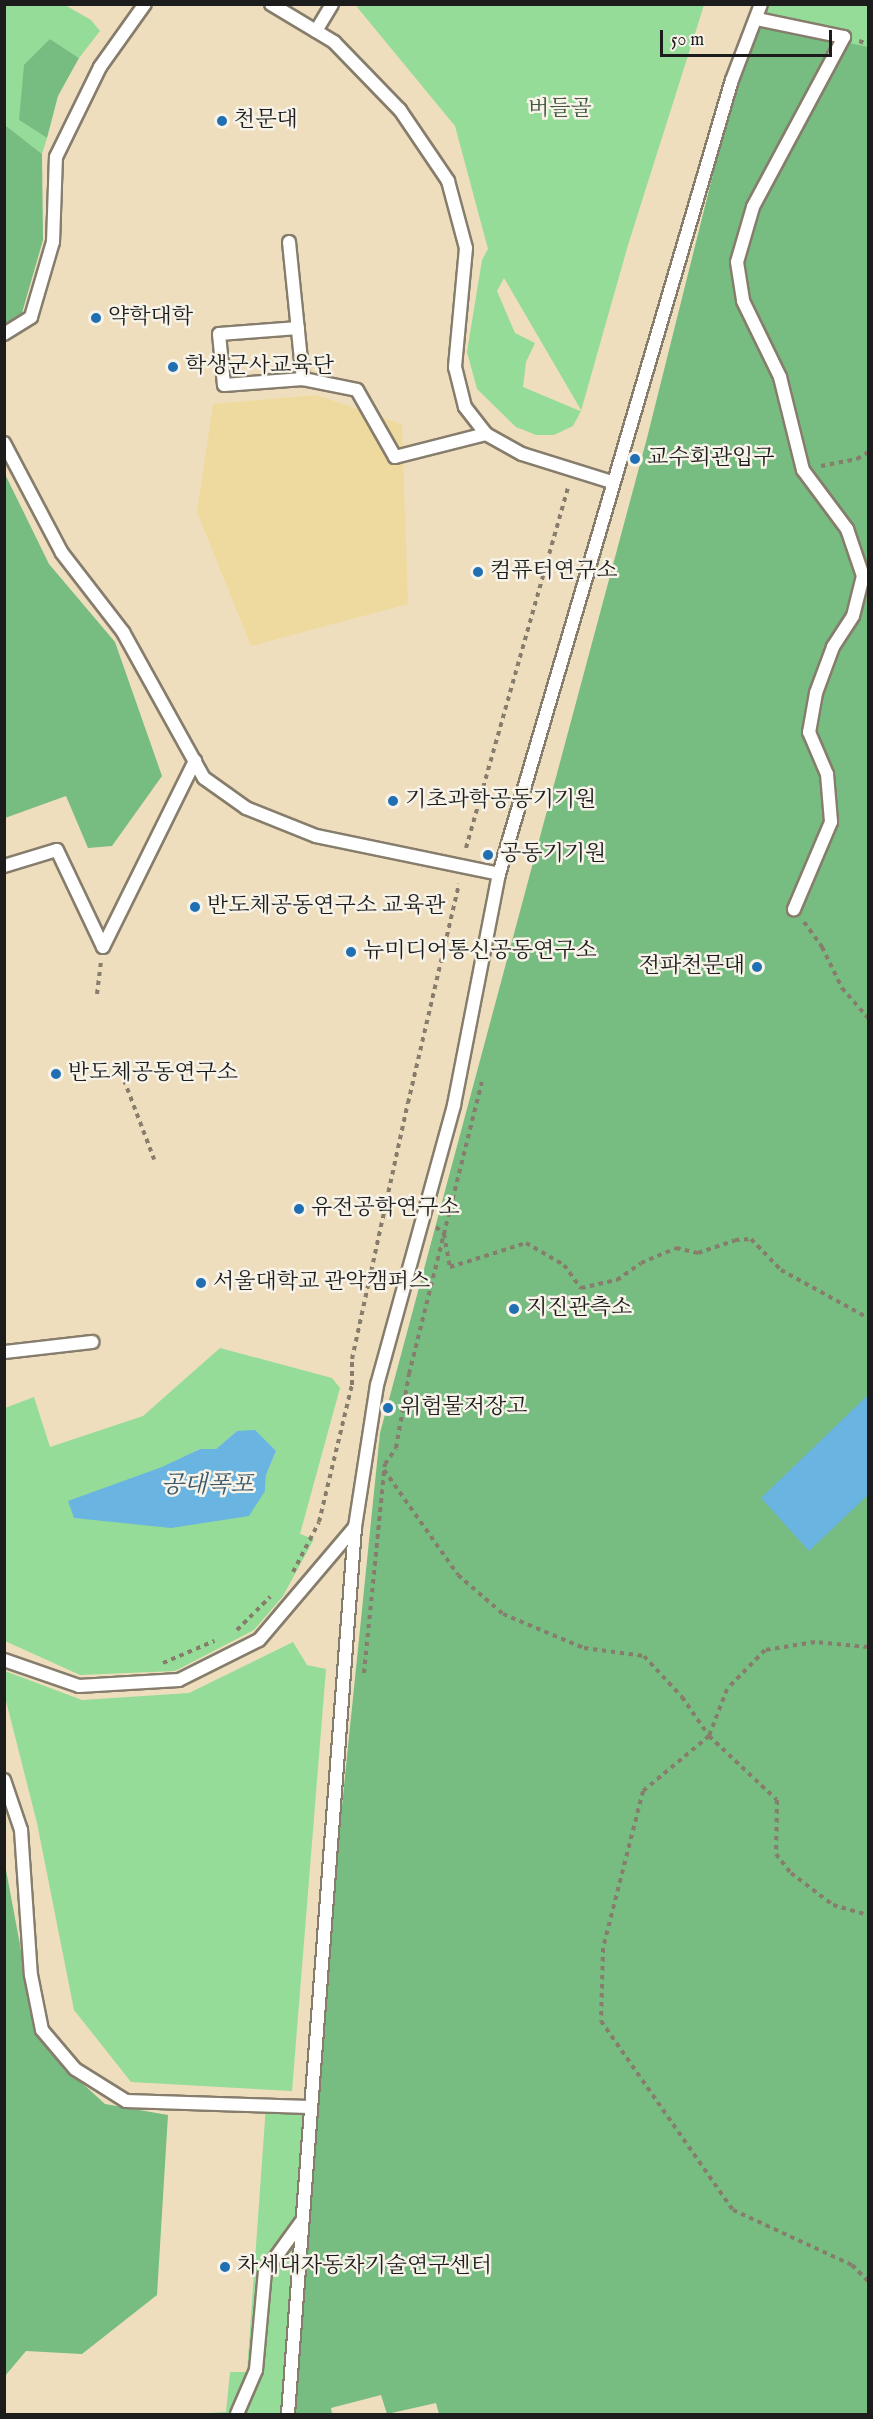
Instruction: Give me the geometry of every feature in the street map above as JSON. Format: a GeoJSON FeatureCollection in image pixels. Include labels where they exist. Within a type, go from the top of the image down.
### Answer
{"type":"FeatureCollection","features":[{"type":"Feature","properties":{"kind":"lane"},"geometry":{"type":"LineString","coordinates":[[4,334],[31,317],[53,242],[56,157],[100,68],[145,4]]}},
{"type":"Feature","properties":{"kind":"lane"},"geometry":{"type":"LineString","coordinates":[[271,4],[334,42],[400,110],[448,181],[465,248],[455,367],[465,407],[486,434],[522,454],[612,482]]}},
{"type":"Feature","properties":{"kind":"lane"},"geometry":{"type":"LineString","coordinates":[[316,31],[332,4]]}},
{"type":"Feature","properties":{"kind":"lane"},"geometry":{"type":"LineString","coordinates":[[288,2415],[309,2107],[355,1527],[377,1385],[454,1105],[499,874],[612,482],[732,80],[761,4]]}},
{"type":"Feature","properties":{"kind":"lane"},"geometry":{"type":"LineString","coordinates":[[757,19],[844,38],[753,207],[737,262],[743,301],[765,339],[780,377],[803,470],[847,529],[863,576],[854,616],[833,647],[816,693],[809,732],[826,774],[831,822],[794,909]]}},
{"type":"Feature","properties":{"kind":"lane"},"geometry":{"type":"LineString","coordinates":[[289,242],[303,379]]}},
{"type":"Feature","properties":{"kind":"lane"},"geometry":{"type":"LineString","coordinates":[[298,328],[219,334],[224,385],[303,379],[357,390],[394,457],[486,434]]}},
{"type":"Feature","properties":{"kind":"lane"},"geometry":{"type":"LineString","coordinates":[[4,443],[62,552],[123,632],[204,778],[246,808],[316,836],[499,874]]}},
{"type":"Feature","properties":{"kind":"lane"},"geometry":{"type":"LineString","coordinates":[[103,947],[195,761]]}},
{"type":"Feature","properties":{"kind":"lane"},"geometry":{"type":"LineString","coordinates":[[4,866],[57,850],[103,947]]}},
{"type":"Feature","properties":{"kind":"lane"},"geometry":{"type":"LineString","coordinates":[[4,1352],[92,1342]]}},
{"type":"Feature","properties":{"kind":"lane"},"geometry":{"type":"LineString","coordinates":[[4,1660],[80,1686],[179,1680],[259,1640],[355,1527]]}},
{"type":"Feature","properties":{"kind":"lane"},"geometry":{"type":"LineString","coordinates":[[4,1780],[21,1830],[31,1975],[42,2030],[75,2069],[126,2101],[309,2107]]}},
{"type":"Feature","properties":{"kind":"lane"},"geometry":{"type":"LineString","coordinates":[[237,2415],[256,2370],[265,2272],[301,2222]]}},
{"type":"Feature","properties":{"kind":"path"},"geometry":{"type":"LineString","coordinates":[[803,470],[857,459],[868,452]]}},
{"type":"Feature","properties":{"kind":"path"},"geometry":{"type":"LineString","coordinates":[[466,848],[573,470]]}},
{"type":"Feature","properties":{"kind":"path"},"geometry":{"type":"LineString","coordinates":[[289,1578],[319,1522],[351,1385],[352,1359],[408,1103],[459,884]]}},
{"type":"Feature","properties":{"kind":"path"},"geometry":{"type":"LineString","coordinates":[[794,909],[822,947],[842,988],[868,1018]]}},
{"type":"Feature","properties":{"kind":"path"},"geometry":{"type":"LineString","coordinates":[[97,994],[103,947]]}},
{"type":"Feature","properties":{"kind":"path"},"geometry":{"type":"LineString","coordinates":[[124,1080],[154,1159]]}},
{"type":"Feature","properties":{"kind":"path"},"geometry":{"type":"LineString","coordinates":[[363,1683],[384,1470],[396,1448],[409,1374],[482,1082]]}},
{"type":"Feature","properties":{"kind":"path"},"geometry":{"type":"LineString","coordinates":[[422,1215],[444,1234],[450,1267],[526,1243],[564,1265],[581,1288],[617,1280],[642,1263],[676,1248],[698,1253],[735,1240],[751,1239],[781,1270],[868,1318]]}},
{"type":"Feature","properties":{"kind":"path"},"geometry":{"type":"LineString","coordinates":[[367,1445],[458,1575],[503,1614],[584,1648],[644,1656],[682,1697],[709,1736],[777,1800],[777,1854],[791,1874],[833,1905],[868,1915]]}},
{"type":"Feature","properties":{"kind":"path"},"geometry":{"type":"LineString","coordinates":[[226,1635],[236,1631],[274,1593]]}},
{"type":"Feature","properties":{"kind":"path"},"geometry":{"type":"LineString","coordinates":[[158,1665],[216,1640]]}},
{"type":"Feature","properties":{"kind":"path"},"geometry":{"type":"LineString","coordinates":[[868,1647],[815,1642],[765,1650],[728,1689],[709,1736],[643,1791],[603,1948],[601,2021],[733,2210],[852,2265],[868,2281]]}},
{"type":"Feature","properties":{"kind":"green space"},"geometry":{"type":"Polygon","coordinates":[[[4,5],[65,5],[91,20],[100,31],[79,58],[50,39],[19,120],[47,138],[42,154],[5,125],[4,5]]]}},
{"type":"Feature","properties":{"kind":"green space","name":"버들골"},"geometry":{"type":"Polygon","coordinates":[[[359,5],[704,5],[628,245],[581,411],[573,426],[554,435],[536,435],[516,427],[477,389],[467,352],[482,260],[488,249],[455,126],[357,7],[359,5]],[[504,278],[497,291],[515,333],[535,343],[526,362],[523,387],[581,410],[504,278]]]}},
{"type":"Feature","properties":{"kind":"green space"},"geometry":{"type":"Polygon","coordinates":[[[767,5],[868,5],[868,53],[760,30],[767,5]]]}},
{"type":"Feature","properties":{"kind":"green space"},"geometry":{"type":"Polygon","coordinates":[[[751,22],[868,47],[868,2414],[439,2414],[436,2403],[387,2414],[381,2395],[331,2408],[332,2414],[280,2414],[380,1433],[647,438],[751,22]]]}},
{"type":"Feature","properties":{"kind":"green space"},"geometry":{"type":"Polygon","coordinates":[[[50,39],[79,58],[58,96],[47,138],[19,120],[24,65],[50,39]]]}},
{"type":"Feature","properties":{"kind":"green space"},"geometry":{"type":"Polygon","coordinates":[[[5,125],[42,154],[43,240],[22,313],[5,326],[5,125]]]}},
{"type":"Feature","properties":{"kind":"green space"},"geometry":{"type":"Polygon","coordinates":[[[4,472],[49,564],[115,642],[162,776],[112,846],[88,848],[66,796],[5,818],[4,472]]]}},
{"type":"Feature","properties":{"kind":"green space"},"geometry":{"type":"Polygon","coordinates":[[[220,1348],[332,1378],[340,1388],[300,1534],[314,1539],[283,1596],[254,1630],[175,1671],[80,1675],[5,1641],[5,1408],[34,1397],[50,1447],[143,1416],[220,1348]],[[237,1431],[216,1449],[199,1449],[74,1518],[114,1520],[265,1491],[266,1475],[276,1451],[237,1431]]]}},
{"type":"Feature","properties":{"kind":"green space"},"geometry":{"type":"Polygon","coordinates":[[[293,1642],[307,1665],[326,1669],[292,2091],[131,2082],[74,2010],[37,1823],[5,1697],[5,1671],[82,1700],[189,1693],[293,1642]]]}},
{"type":"Feature","properties":{"kind":"green space"},"geometry":{"type":"Polygon","coordinates":[[[4,1835],[6,1870],[36,2030],[72,2074],[105,2104],[168,2115],[157,2295],[82,2354],[26,2351],[5,2376],[4,1835]]]}},
{"type":"Feature","properties":{"kind":"green space"},"geometry":{"type":"Polygon","coordinates":[[[266,2105],[309,2107],[299,2177],[301,2232],[288,2414],[191,2414],[226,2412],[230,2372],[247,2372],[266,2105]]]}},
{"type":"Feature","properties":{"kind":"sand"},"geometry":{"type":"Polygon","coordinates":[[[316,395],[402,424],[408,604],[251,646],[197,512],[213,404],[316,395]]]}},
{"type":"Feature","properties":{"kind":"water"},"geometry":{"type":"Polygon","coordinates":[[[868,1395],[868,1495],[809,1551],[761,1498],[868,1395]]]}},
{"type":"Feature","properties":{"kind":"water","name":"공대폭포"},"geometry":{"type":"Polygon","coordinates":[[[255,1430],[276,1451],[266,1475],[265,1491],[249,1516],[171,1528],[74,1518],[68,1501],[162,1467],[200,1449],[216,1449],[237,1431],[255,1430]]]}},
{"type":"Feature","properties":{"kind":"place","name":"천문대"},"geometry":{"type":"Point","coordinates":[222,121]}},
{"type":"Feature","properties":{"kind":"place","name":"약학대학"},"geometry":{"type":"Point","coordinates":[96,318]}},
{"type":"Feature","properties":{"kind":"place","name":"학생군사교육단"},"geometry":{"type":"Point","coordinates":[173,367]}},
{"type":"Feature","properties":{"kind":"place","name":"교수회관입구"},"geometry":{"type":"Point","coordinates":[635,459]}},
{"type":"Feature","properties":{"kind":"place","name":"컴퓨터연구소"},"geometry":{"type":"Point","coordinates":[478,572]}},
{"type":"Feature","properties":{"kind":"place","name":"기초과학공동기기원"},"geometry":{"type":"Point","coordinates":[393,801]}},
{"type":"Feature","properties":{"kind":"place","name":"공동기기원"},"geometry":{"type":"Point","coordinates":[488,855]}},
{"type":"Feature","properties":{"kind":"place","name":"반도체공동연구소 교육관"},"geometry":{"type":"Point","coordinates":[195,907]}},
{"type":"Feature","properties":{"kind":"place","name":"뉴미디어통신공동연구소"},"geometry":{"type":"Point","coordinates":[351,952]}},
{"type":"Feature","properties":{"kind":"place","name":"전파천문대"},"geometry":{"type":"Point","coordinates":[757,967]}},
{"type":"Feature","properties":{"kind":"place","name":"반도체공동연구소"},"geometry":{"type":"Point","coordinates":[56,1074]}},
{"type":"Feature","properties":{"kind":"place","name":"유전공학연구소"},"geometry":{"type":"Point","coordinates":[299,1209]}},
{"type":"Feature","properties":{"kind":"place","name":"서울대학교 관악캠퍼스"},"geometry":{"type":"Point","coordinates":[201,1283]}},
{"type":"Feature","properties":{"kind":"place","name":"지진관측소"},"geometry":{"type":"Point","coordinates":[514,1309]}},
{"type":"Feature","properties":{"kind":"place","name":"위험물저장고"},"geometry":{"type":"Point","coordinates":[388,1408]}},
{"type":"Feature","properties":{"kind":"place","name":"차세대자동차기술연구센터"},"geometry":{"type":"Point","coordinates":[225,2267]}}]}
